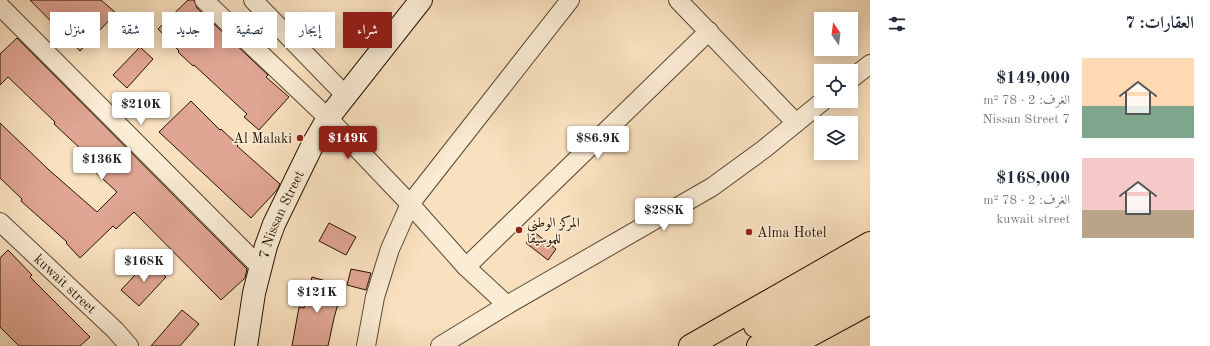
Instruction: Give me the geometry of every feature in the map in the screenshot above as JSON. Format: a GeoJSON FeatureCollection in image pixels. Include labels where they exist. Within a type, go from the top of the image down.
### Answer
{"type":"FeatureCollection","features":[{"type":"Feature","properties":{"kind":"main road","name":"7 Nissan Street"},"geometry":{"type":"LineString","coordinates":[[246,346],[254,293],[260,267],[274,224],[312,146],[328,118],[420,0]]}},
{"type":"Feature","properties":{"kind":"main road"},"geometry":{"type":"LineString","coordinates":[[690,346],[870,243]]}},
{"type":"Feature","properties":{"kind":"main road"},"geometry":{"type":"LineString","coordinates":[[718,346],[870,263]]}},
{"type":"Feature","properties":{"kind":"main road"},"geometry":{"type":"LineString","coordinates":[[758,346],[870,282]]}},
{"type":"Feature","properties":{"kind":"main road"},"geometry":{"type":"LineString","coordinates":[[791,346],[870,303]]}},
{"type":"Feature","properties":{"kind":"street"},"geometry":{"type":"LineString","coordinates":[[204,0],[328,118],[410,204],[466,266],[507,305]]}},
{"type":"Feature","properties":{"kind":"street"},"geometry":{"type":"LineString","coordinates":[[253,0],[346,96]]}},
{"type":"Feature","properties":{"kind":"street"},"geometry":{"type":"LineString","coordinates":[[366,346],[375,297],[390,249],[410,204],[570,0]]}},
{"type":"Feature","properties":{"kind":"street"},"geometry":{"type":"LineString","coordinates":[[678,0],[796,123]]}},
{"type":"Feature","properties":{"kind":"street"},"geometry":{"type":"LineString","coordinates":[[0,6],[260,267]]}},
{"type":"Feature","properties":{"kind":"street"},"geometry":{"type":"LineString","coordinates":[[466,266],[709,31]]}},
{"type":"Feature","properties":{"kind":"street"},"geometry":{"type":"LineString","coordinates":[[858,73],[870,64]]}},
{"type":"Feature","properties":{"kind":"street"},"geometry":{"type":"LineString","coordinates":[[440,346],[507,305],[712,186],[764,149],[815,108]]}},
{"type":"Feature","properties":{"kind":"street","name":"kuwait street"},"geometry":{"type":"LineString","coordinates":[[0,222],[115,330],[129,346]]}},
{"type":"Feature","properties":{"kind":"building"},"geometry":{"type":"Polygon","coordinates":[[[30,0],[101,0],[115,12],[108,12],[108,21],[100,30],[100,12],[50,12],[50,20],[30,0]]]}},
{"type":"Feature","properties":{"kind":"building"},"geometry":{"type":"Polygon","coordinates":[[[188,0],[194,0],[197,8],[201,12],[176,12],[188,0]]]}},
{"type":"Feature","properties":{"kind":"building"},"geometry":{"type":"Polygon","coordinates":[[[214,24],[222,32],[222,48],[239,48],[268,75],[266,77],[289,97],[259,130],[244,117],[247,114],[194,65],[193,66],[178,52],[179,51],[176,48],[214,48],[214,24]]]}},
{"type":"Feature","properties":{"kind":"building"},"geometry":{"type":"Polygon","coordinates":[[[162,25],[162,33],[158,29],[162,25]]]}},
{"type":"Feature","properties":{"kind":"building"},"geometry":{"type":"Polygon","coordinates":[[[17,38],[247,269],[245,278],[221,300],[134,212],[116,229],[113,226],[80,258],[66,243],[67,242],[21,201],[22,199],[0,178],[0,123],[49,170],[97,212],[117,192],[91,168],[96,163],[54,124],[55,122],[8,77],[0,85],[0,54],[17,38]]]}},
{"type":"Feature","properties":{"kind":"building"},"geometry":{"type":"Polygon","coordinates":[[[139,48],[141,48],[153,59],[127,88],[113,75],[139,48]]]}},
{"type":"Feature","properties":{"kind":"building"},"geometry":{"type":"Polygon","coordinates":[[[191,101],[220,130],[221,129],[238,145],[237,146],[280,184],[277,190],[251,218],[159,132],[191,101]]]}},
{"type":"Feature","properties":{"kind":"building"},"geometry":{"type":"Polygon","coordinates":[[[329,223],[356,237],[346,255],[319,241],[329,223]]]}},
{"type":"Feature","properties":{"kind":"building"},"geometry":{"type":"Polygon","coordinates":[[[534,232],[556,249],[548,260],[526,243],[534,232]]]}},
{"type":"Feature","properties":{"kind":"building"},"geometry":{"type":"Polygon","coordinates":[[[8,250],[32,275],[30,277],[90,337],[80,346],[19,346],[0,327],[0,258],[8,250]]]}},
{"type":"Feature","properties":{"kind":"building"},"geometry":{"type":"Polygon","coordinates":[[[149,260],[166,277],[139,306],[121,290],[149,260]]]}},
{"type":"Feature","properties":{"kind":"building"},"geometry":{"type":"Polygon","coordinates":[[[351,269],[371,273],[366,290],[347,285],[351,269]]]}},
{"type":"Feature","properties":{"kind":"building"},"geometry":{"type":"Polygon","coordinates":[[[312,277],[343,286],[328,346],[292,346],[299,307],[304,308],[312,277]]]}},
{"type":"Feature","properties":{"kind":"building"},"geometry":{"type":"Polygon","coordinates":[[[182,310],[199,324],[180,346],[151,346],[182,310]]]}},
{"type":"Feature","properties":{"kind":"place","name":"Al Malaki"},"geometry":{"type":"Point","coordinates":[300,138]}},
{"type":"Feature","properties":{"kind":"place","name":"المركز الوطني للموسيقا"},"geometry":{"type":"Point","coordinates":[519,230]}},
{"type":"Feature","properties":{"kind":"place","name":"Alma Hotel"},"geometry":{"type":"Point","coordinates":[749,232]}}]}
